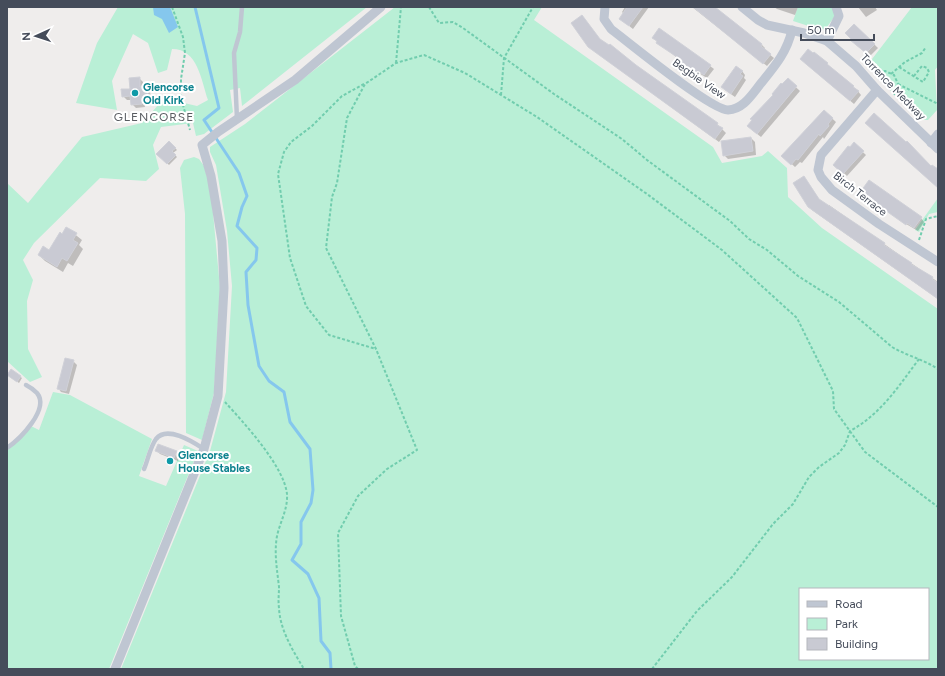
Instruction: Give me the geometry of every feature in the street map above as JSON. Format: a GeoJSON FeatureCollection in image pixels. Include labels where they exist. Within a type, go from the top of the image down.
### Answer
{"type":"FeatureCollection","features":[{"type":"Feature","properties":{"kind":"street"},"geometry":{"type":"LineString","coordinates":[[114,669],[204,448],[218,396],[224,288],[222,241],[211,176],[202,145],[218,132],[295,80],[381,7]]}},
{"type":"Feature","properties":{"kind":"street","name":"Begbie View"},"geometry":{"type":"LineString","coordinates":[[605,7],[604,19],[610,29],[699,95],[721,109],[733,109],[746,102],[783,56],[792,30]]}},
{"type":"Feature","properties":{"kind":"street","name":"Torrence Medway"},"geometry":{"type":"LineString","coordinates":[[742,7],[758,20],[767,25],[792,30],[827,41],[868,78],[877,90],[934,146]]}},
{"type":"Feature","properties":{"kind":"street"},"geometry":{"type":"LineString","coordinates":[[827,41],[839,16],[836,7]]}},
{"type":"Feature","properties":{"kind":"street","name":"Birch Terrace"},"geometry":{"type":"LineString","coordinates":[[877,90],[821,155],[818,170],[821,177],[832,190],[878,224],[917,247],[938,262]]}},
{"type":"Feature","properties":{"kind":"street"},"geometry":{"type":"LineString","coordinates":[[934,146],[938,134]]}},
{"type":"Feature","properties":{"kind":"lane"},"geometry":{"type":"LineString","coordinates":[[237,119],[234,53],[240,32],[242,7]]}},
{"type":"Feature","properties":{"kind":"lane"},"geometry":{"type":"LineString","coordinates":[[7,448],[20,439],[39,410],[40,400],[36,392],[26,385]]}},
{"type":"Feature","properties":{"kind":"lane"},"geometry":{"type":"LineString","coordinates":[[144,469],[156,439],[165,434],[178,436],[204,448]]}},
{"type":"Feature","properties":{"kind":"path"},"geometry":{"type":"LineString","coordinates":[[172,7],[183,37],[185,53],[181,79],[181,98],[190,130]]}},
{"type":"Feature","properties":{"kind":"path"},"geometry":{"type":"LineString","coordinates":[[396,63],[401,7]]}},
{"type":"Feature","properties":{"kind":"path"},"geometry":{"type":"LineString","coordinates":[[429,7],[439,23],[453,22],[458,25],[622,139],[647,160],[730,221],[748,239],[767,250],[798,276],[839,302],[892,347],[938,369]]}},
{"type":"Feature","properties":{"kind":"path"},"geometry":{"type":"LineString","coordinates":[[501,96],[504,58],[533,7]]}},
{"type":"Feature","properties":{"kind":"path"},"geometry":{"type":"LineString","coordinates":[[891,74],[899,67],[922,53],[926,47]]}},
{"type":"Feature","properties":{"kind":"path"},"geometry":{"type":"LineString","coordinates":[[376,349],[329,335],[306,306],[290,258],[278,174],[284,152],[290,142],[312,126],[342,96],[365,84],[396,63],[424,55],[465,73],[537,117],[666,208],[722,250],[797,318],[833,391],[834,408],[865,452],[938,507]]}},
{"type":"Feature","properties":{"kind":"path"},"geometry":{"type":"LineString","coordinates":[[899,67],[923,82],[929,72],[927,68],[922,66],[914,76]]}},
{"type":"Feature","properties":{"kind":"path"},"geometry":{"type":"LineString","coordinates":[[868,78],[881,71],[891,74],[898,84],[938,104]]}},
{"type":"Feature","properties":{"kind":"path"},"geometry":{"type":"LineString","coordinates":[[358,669],[355,666],[341,616],[338,533],[358,496],[387,469],[417,450],[376,349],[326,248],[332,197],[337,183],[347,118],[365,84]]}},
{"type":"Feature","properties":{"kind":"path"},"geometry":{"type":"LineString","coordinates":[[888,101],[896,93],[898,84]]}},
{"type":"Feature","properties":{"kind":"path"},"geometry":{"type":"LineString","coordinates":[[917,247],[926,219],[938,216]]}},
{"type":"Feature","properties":{"kind":"path"},"geometry":{"type":"LineString","coordinates":[[652,669],[697,611],[732,577],[774,524],[792,504],[809,477],[819,467],[839,453],[845,445],[850,431],[864,424],[882,408],[919,359]]}},
{"type":"Feature","properties":{"kind":"path"},"geometry":{"type":"LineString","coordinates":[[218,396],[242,420],[273,462],[280,474],[287,493],[286,504],[277,535],[275,561],[279,588],[278,609],[282,627],[304,669]]}},
{"type":"Feature","properties":{"kind":"green space"},"geometry":{"type":"Polygon","coordinates":[[[118,7],[367,7],[242,106],[240,88],[230,90],[233,112],[204,134],[196,136],[193,123],[161,127],[153,145],[159,169],[146,181],[100,178],[34,243],[23,260],[33,280],[27,301],[28,349],[42,377],[30,382],[7,361],[7,183],[28,203],[82,137],[142,123],[160,103],[171,100],[197,106],[208,100],[197,67],[188,54],[181,50],[172,49],[167,70],[158,73],[148,43],[133,34],[112,81],[117,110],[76,103],[97,43],[118,7]]]}},
{"type":"Feature","properties":{"kind":"green space"},"geometry":{"type":"Polygon","coordinates":[[[395,7],[542,7],[534,20],[713,147],[722,163],[762,156],[768,151],[787,168],[788,197],[822,228],[938,309],[938,669],[121,669],[210,451],[226,392],[232,286],[227,231],[216,165],[210,152],[210,147],[245,124],[395,7]]]}},
{"type":"Feature","properties":{"kind":"green space"},"geometry":{"type":"Polygon","coordinates":[[[798,7],[833,7],[835,16],[827,27],[821,30],[793,21],[798,7]]]}},
{"type":"Feature","properties":{"kind":"green space"},"geometry":{"type":"Polygon","coordinates":[[[912,7],[938,7],[938,66],[935,70],[937,110],[928,120],[924,120],[900,94],[892,92],[876,76],[876,69],[869,63],[912,7]]]}},
{"type":"Feature","properties":{"kind":"green space"},"geometry":{"type":"Polygon","coordinates":[[[194,157],[199,159],[204,166],[211,191],[220,288],[214,393],[202,440],[186,433],[185,214],[180,168],[184,160],[194,157]]]}},
{"type":"Feature","properties":{"kind":"green space"},"geometry":{"type":"Polygon","coordinates":[[[938,198],[938,212],[929,214],[919,232],[915,230],[938,198]]]}},
{"type":"Feature","properties":{"kind":"green space"},"geometry":{"type":"Polygon","coordinates":[[[53,392],[70,395],[152,439],[139,476],[166,486],[184,445],[198,451],[109,669],[7,669],[7,451],[29,425],[39,430],[53,392]]]}},
{"type":"Feature","properties":{"kind":"water"},"geometry":{"type":"Polygon","coordinates":[[[153,7],[170,7],[178,27],[169,33],[162,19],[154,15],[153,7]]]}},
{"type":"Feature","properties":{"kind":"building"},"geometry":{"type":"Polygon","coordinates":[[[627,7],[643,7],[629,26],[619,19],[627,7]]]}},
{"type":"Feature","properties":{"kind":"building"},"geometry":{"type":"Polygon","coordinates":[[[693,7],[715,7],[762,44],[761,46],[771,54],[763,64],[693,7]]]}},
{"type":"Feature","properties":{"kind":"building"},"geometry":{"type":"Polygon","coordinates":[[[582,15],[600,39],[609,45],[610,44],[636,65],[718,123],[717,125],[723,128],[715,139],[588,47],[571,23],[582,15]]]}},
{"type":"Feature","properties":{"kind":"building"},"geometry":{"type":"Polygon","coordinates":[[[854,24],[875,44],[866,53],[850,40],[851,39],[845,33],[854,24]]]}},
{"type":"Feature","properties":{"kind":"building"},"geometry":{"type":"Polygon","coordinates":[[[659,28],[711,65],[704,75],[698,71],[697,73],[682,62],[683,61],[656,43],[657,41],[652,38],[659,28]]]}},
{"type":"Feature","properties":{"kind":"building"},"geometry":{"type":"Polygon","coordinates":[[[808,49],[828,63],[827,64],[859,91],[850,101],[800,59],[808,49]]]}},
{"type":"Feature","properties":{"kind":"building"},"geometry":{"type":"Polygon","coordinates":[[[736,66],[743,71],[740,74],[743,76],[731,94],[721,87],[736,66]]]}},
{"type":"Feature","properties":{"kind":"building","name":"Glencorse Old Kirk"},"geometry":{"type":"Polygon","coordinates":[[[140,77],[140,87],[147,86],[148,96],[141,97],[142,104],[131,105],[130,96],[122,97],[121,89],[130,89],[129,78],[140,77]]]}},
{"type":"Feature","properties":{"kind":"building"},"geometry":{"type":"Polygon","coordinates":[[[788,78],[797,86],[757,134],[747,126],[752,120],[750,119],[773,95],[772,94],[781,83],[782,84],[788,78]]]}},
{"type":"Feature","properties":{"kind":"building"},"geometry":{"type":"Polygon","coordinates":[[[824,110],[833,118],[828,124],[829,126],[820,136],[819,134],[798,160],[796,159],[791,165],[781,156],[824,110]]]}},
{"type":"Feature","properties":{"kind":"building"},"geometry":{"type":"Polygon","coordinates":[[[874,113],[906,142],[907,141],[931,166],[932,165],[938,169],[938,188],[865,123],[874,113]]]}},
{"type":"Feature","properties":{"kind":"building"},"geometry":{"type":"Polygon","coordinates":[[[751,137],[753,151],[723,156],[721,141],[751,137]]]}},
{"type":"Feature","properties":{"kind":"building"},"geometry":{"type":"Polygon","coordinates":[[[169,141],[176,148],[172,151],[176,155],[167,164],[156,154],[169,141]]]}},
{"type":"Feature","properties":{"kind":"building"},"geometry":{"type":"Polygon","coordinates":[[[854,142],[864,151],[843,174],[833,165],[848,146],[850,147],[854,142]]]}},
{"type":"Feature","properties":{"kind":"building"},"geometry":{"type":"Polygon","coordinates":[[[804,176],[819,199],[885,243],[884,245],[912,263],[911,264],[933,277],[932,279],[938,283],[938,299],[808,207],[793,183],[804,176]]]}},
{"type":"Feature","properties":{"kind":"building"},"geometry":{"type":"Polygon","coordinates":[[[869,180],[922,217],[914,228],[907,223],[906,225],[865,196],[866,194],[861,191],[869,180]]]}},
{"type":"Feature","properties":{"kind":"building"},"geometry":{"type":"Polygon","coordinates":[[[66,227],[77,233],[73,240],[78,243],[67,261],[62,258],[57,267],[38,255],[43,246],[49,250],[60,232],[62,234],[66,227]]]}},
{"type":"Feature","properties":{"kind":"building"},"geometry":{"type":"Polygon","coordinates":[[[65,358],[74,360],[66,391],[57,389],[65,358]]]}},
{"type":"Feature","properties":{"kind":"building"},"geometry":{"type":"Polygon","coordinates":[[[11,369],[21,376],[17,382],[7,375],[11,369]]]}},
{"type":"Feature","properties":{"kind":"building"},"geometry":{"type":"Polygon","coordinates":[[[158,444],[177,451],[174,458],[155,451],[158,444]]]}},
{"type":"Feature","properties":{"kind":"waterway"},"geometry":{"type":"LineString","coordinates":[[195,7],[219,108],[204,120],[239,173],[247,196],[242,207],[237,226],[257,248],[256,260],[246,272],[248,305],[259,366],[269,381],[284,392],[290,422],[310,449],[313,490],[311,503],[301,522],[301,544],[292,560],[308,574],[319,598],[321,641],[330,653],[331,669]]}},
{"type":"Feature","properties":{"kind":"place","name":"Glencorse Old Kirk"},"geometry":{"type":"Point","coordinates":[135,93]}},
{"type":"Feature","properties":{"kind":"place","name":"Glencorse House Stables"},"geometry":{"type":"Point","coordinates":[170,461]}},
{"type":"Feature","properties":{"kind":"district","name":"GLENCORSE"},"geometry":{"type":"Point","coordinates":[154,117]}}]}
